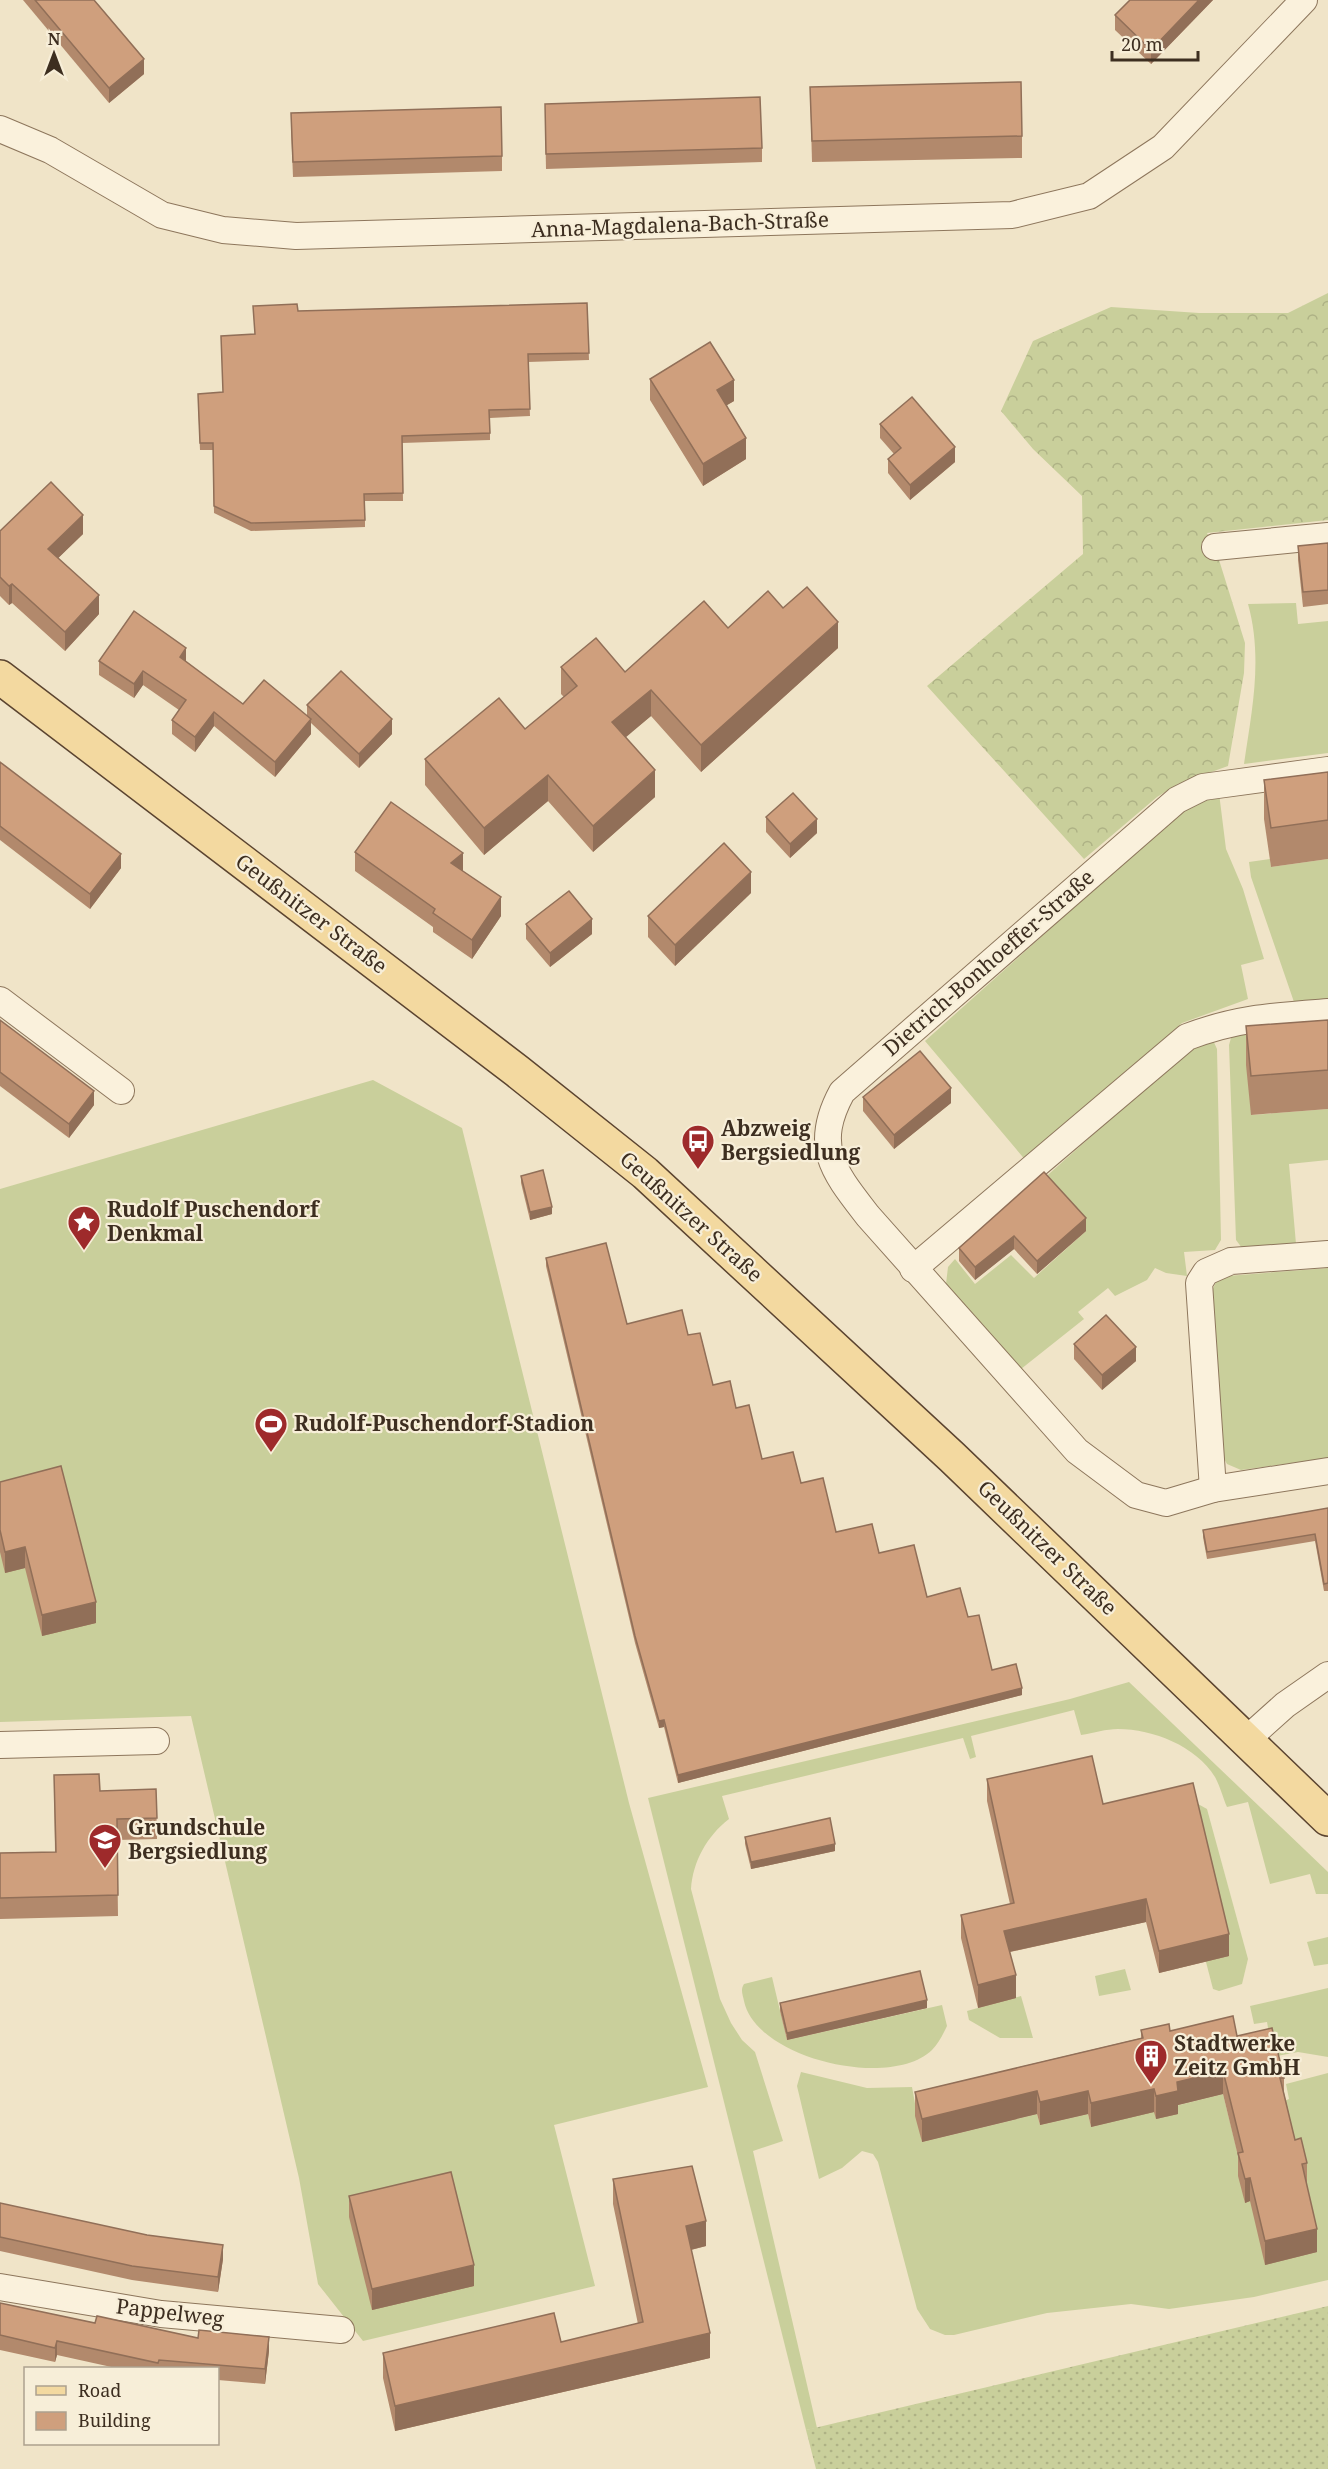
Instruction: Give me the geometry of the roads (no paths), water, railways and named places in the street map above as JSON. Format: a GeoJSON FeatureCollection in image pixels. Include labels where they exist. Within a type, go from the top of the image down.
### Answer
{"type":"FeatureCollection","features":[{"type":"Feature","properties":{"kind":"main road","name":"Geußnitzer Straße"},"geometry":{"type":"LineString","coordinates":[[0,677],[517,1071],[645,1173],[952,1457],[1328,1819]]}},
{"type":"Feature","properties":{"kind":"street","name":"Anna-Magdalena-Bach-Straße"},"geometry":{"type":"LineString","coordinates":[[0,129],[50,150],[162,215],[233,231],[296,236],[1012,215],[1089,196],[1163,147],[1304,0]]}},
{"type":"Feature","properties":{"kind":"street"},"geometry":{"type":"LineString","coordinates":[[1215,547],[1328,536]]}},
{"type":"Feature","properties":{"kind":"street","name":"Dietrich-Bonhoeffer-Straße"},"geometry":{"type":"LineString","coordinates":[[1328,770],[1203,787],[1177,800],[842,1092],[830,1114],[826,1138],[838,1178],[913,1269],[1077,1451],[1136,1495],[1166,1503],[1213,1489],[1328,1471]]}},
{"type":"Feature","properties":{"kind":"street"},"geometry":{"type":"LineString","coordinates":[[0,1000],[121,1091]]}},
{"type":"Feature","properties":{"kind":"street"},"geometry":{"type":"LineString","coordinates":[[913,1269],[1187,1037],[1223,1024],[1253,1017],[1328,1012]]}},
{"type":"Feature","properties":{"kind":"street"},"geometry":{"type":"LineString","coordinates":[[1213,1489],[1200,1283],[1206,1272],[1231,1260],[1328,1254]]}},
{"type":"Feature","properties":{"kind":"street"},"geometry":{"type":"LineString","coordinates":[[1246,1740],[1285,1705],[1328,1675]]}},
{"type":"Feature","properties":{"kind":"street"},"geometry":{"type":"LineString","coordinates":[[0,1745],[156,1741]]}},
{"type":"Feature","properties":{"kind":"street","name":"Pappelweg"},"geometry":{"type":"LineString","coordinates":[[0,2287],[162,2314],[341,2330]]}},
{"type":"Feature","properties":{"kind":"place","name":"Abzweig Bergsiedlung"},"geometry":{"type":"Point","coordinates":[698,1170]}},
{"type":"Feature","properties":{"kind":"place","name":"Rudolf Puschendorf Denkmal"},"geometry":{"type":"Point","coordinates":[84,1251]}},
{"type":"Feature","properties":{"kind":"place","name":"Rudolf-Puschendorf-Stadion"},"geometry":{"type":"Point","coordinates":[271,1453]}},
{"type":"Feature","properties":{"kind":"place","name":"Grundschule Bergsiedlung"},"geometry":{"type":"Point","coordinates":[105,1869]}},
{"type":"Feature","properties":{"kind":"place","name":"Stadtwerke Zeitz GmbH"},"geometry":{"type":"Point","coordinates":[1151,2085]}}]}
